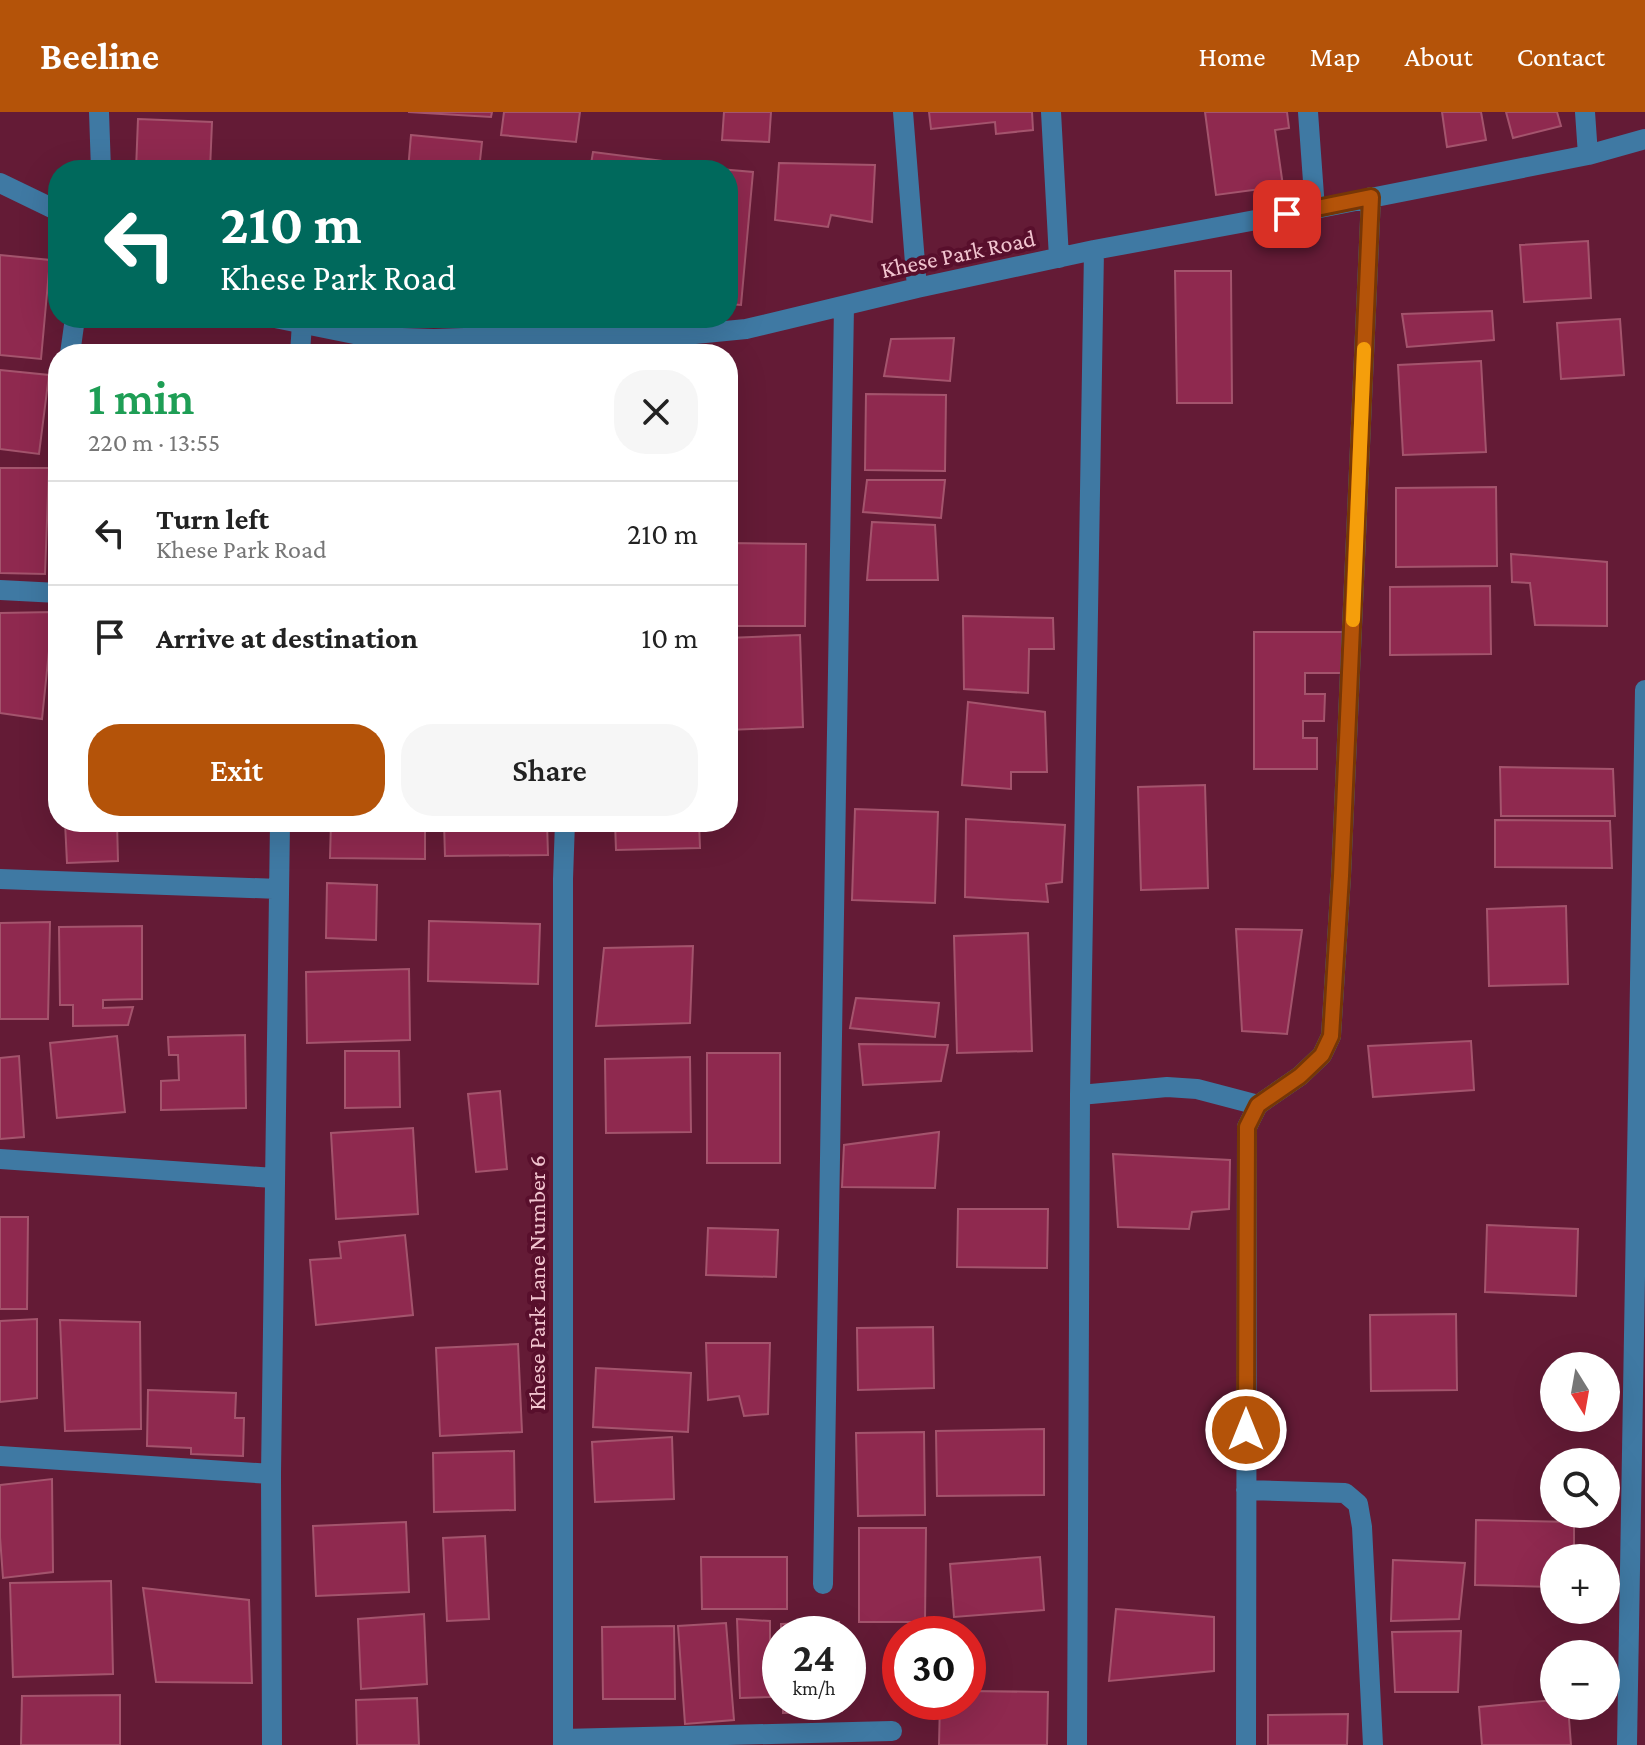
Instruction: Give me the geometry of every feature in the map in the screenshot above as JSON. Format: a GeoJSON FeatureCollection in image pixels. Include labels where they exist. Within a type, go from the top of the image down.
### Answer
{"type":"FeatureCollection","features":[{"type":"Feature","properties":{"kind":"street"},"geometry":{"type":"LineString","coordinates":[[99,112],[101,160]]}},
{"type":"Feature","properties":{"kind":"street"},"geometry":{"type":"LineString","coordinates":[[903,112],[917,288]]}},
{"type":"Feature","properties":{"kind":"street"},"geometry":{"type":"LineString","coordinates":[[1051,112],[1059,258]]}},
{"type":"Feature","properties":{"kind":"street"},"geometry":{"type":"LineString","coordinates":[[1308,112],[1315,209]]}},
{"type":"Feature","properties":{"kind":"street"},"geometry":{"type":"LineString","coordinates":[[1585,112],[1588,155]]}},
{"type":"Feature","properties":{"kind":"street","name":"Khese Park Road"},"geometry":{"type":"LineString","coordinates":[[326,328],[369,337],[583,344],[746,329],[1094,250],[1588,155],[1645,139]]}},
{"type":"Feature","properties":{"kind":"street"},"geometry":{"type":"LineString","coordinates":[[0,183],[48,206]]}},
{"type":"Feature","properties":{"kind":"street"},"geometry":{"type":"LineString","coordinates":[[1246,1745],[1247,1127],[1258,1105],[1300,1076],[1322,1055],[1331,1036],[1371,197]]}},
{"type":"Feature","properties":{"kind":"street"},"geometry":{"type":"LineString","coordinates":[[1077,1745],[1080,1095],[1094,250]]}},
{"type":"Feature","properties":{"kind":"street"},"geometry":{"type":"LineString","coordinates":[[823,1584],[844,306]]}},
{"type":"Feature","properties":{"kind":"street"},"geometry":{"type":"LineString","coordinates":[[0,590],[48,592]]}},
{"type":"Feature","properties":{"kind":"street"},"geometry":{"type":"LineString","coordinates":[[1627,1745],[1645,690]]}},
{"type":"Feature","properties":{"kind":"street"},"geometry":{"type":"LineString","coordinates":[[272,1745],[271,1474],[280,832]]}},
{"type":"Feature","properties":{"kind":"street","name":"Khese Park Lane Number 6"},"geometry":{"type":"LineString","coordinates":[[563,1742],[565,832]]}},
{"type":"Feature","properties":{"kind":"street"},"geometry":{"type":"LineString","coordinates":[[0,879],[279,889]]}},
{"type":"Feature","properties":{"kind":"street"},"geometry":{"type":"LineString","coordinates":[[1080,1095],[1167,1087],[1197,1089],[1258,1105]]}},
{"type":"Feature","properties":{"kind":"street"},"geometry":{"type":"LineString","coordinates":[[0,1159],[274,1178]]}},
{"type":"Feature","properties":{"kind":"street"},"geometry":{"type":"LineString","coordinates":[[0,1456],[271,1474]]}},
{"type":"Feature","properties":{"kind":"street"},"geometry":{"type":"LineString","coordinates":[[1246,1490],[1345,1493],[1358,1504],[1362,1527],[1373,1745]]}},
{"type":"Feature","properties":{"kind":"street"},"geometry":{"type":"LineString","coordinates":[[563,1742],[814,1739],[892,1731]]}},
{"type":"Feature","properties":{"kind":"building"},"geometry":{"type":"Polygon","coordinates":[[[408,112],[492,112],[491,117],[408,112]]]}},
{"type":"Feature","properties":{"kind":"building"},"geometry":{"type":"Polygon","coordinates":[[[504,112],[580,112],[576,142],[501,135],[504,112]]]}},
{"type":"Feature","properties":{"kind":"building"},"geometry":{"type":"Polygon","coordinates":[[[724,112],[771,112],[769,142],[722,140],[724,112]]]}},
{"type":"Feature","properties":{"kind":"building"},"geometry":{"type":"Polygon","coordinates":[[[929,112],[1032,112],[1033,130],[996,134],[995,122],[931,129],[929,112]]]}},
{"type":"Feature","properties":{"kind":"building"},"geometry":{"type":"Polygon","coordinates":[[[1205,112],[1287,112],[1289,128],[1275,130],[1283,186],[1216,195],[1205,112]]]}},
{"type":"Feature","properties":{"kind":"building"},"geometry":{"type":"Polygon","coordinates":[[[1442,112],[1481,112],[1486,140],[1447,147],[1442,112]]]}},
{"type":"Feature","properties":{"kind":"building"},"geometry":{"type":"Polygon","coordinates":[[[1506,112],[1557,112],[1561,126],[1513,138],[1506,112]]]}},
{"type":"Feature","properties":{"kind":"building"},"geometry":{"type":"Polygon","coordinates":[[[138,119],[212,122],[210,160],[136,160],[138,119]]]}},
{"type":"Feature","properties":{"kind":"building"},"geometry":{"type":"Polygon","coordinates":[[[411,135],[482,142],[480,160],[409,160],[411,135]]]}},
{"type":"Feature","properties":{"kind":"building"},"geometry":{"type":"Polygon","coordinates":[[[593,152],[656,160],[592,160],[593,152]]]}},
{"type":"Feature","properties":{"kind":"building"},"geometry":{"type":"Polygon","coordinates":[[[779,163],[875,165],[872,222],[831,215],[828,227],[775,220],[779,163]]]}},
{"type":"Feature","properties":{"kind":"building"},"geometry":{"type":"Polygon","coordinates":[[[738,171],[753,172],[741,305],[738,305],[738,171]]]}},
{"type":"Feature","properties":{"kind":"building"},"geometry":{"type":"Polygon","coordinates":[[[1588,241],[1591,298],[1524,302],[1520,245],[1588,241]]]}},
{"type":"Feature","properties":{"kind":"building"},"geometry":{"type":"Polygon","coordinates":[[[0,255],[48,260],[41,359],[0,355],[0,255]]]}},
{"type":"Feature","properties":{"kind":"building"},"geometry":{"type":"Polygon","coordinates":[[[1175,271],[1231,271],[1232,403],[1177,403],[1175,271]]]}},
{"type":"Feature","properties":{"kind":"building"},"geometry":{"type":"Polygon","coordinates":[[[1492,311],[1494,340],[1407,347],[1402,314],[1492,311]]]}},
{"type":"Feature","properties":{"kind":"building"},"geometry":{"type":"Polygon","coordinates":[[[1620,319],[1624,375],[1561,379],[1557,323],[1620,319]]]}},
{"type":"Feature","properties":{"kind":"building"},"geometry":{"type":"Polygon","coordinates":[[[954,338],[950,381],[884,376],[891,339],[954,338]]]}},
{"type":"Feature","properties":{"kind":"building"},"geometry":{"type":"Polygon","coordinates":[[[1481,361],[1486,452],[1403,455],[1398,365],[1481,361]]]}},
{"type":"Feature","properties":{"kind":"building"},"geometry":{"type":"Polygon","coordinates":[[[0,370],[48,375],[39,454],[0,449],[0,370]]]}},
{"type":"Feature","properties":{"kind":"building"},"geometry":{"type":"Polygon","coordinates":[[[866,394],[946,395],[945,471],[865,470],[866,394]]]}},
{"type":"Feature","properties":{"kind":"building"},"geometry":{"type":"Polygon","coordinates":[[[0,468],[48,468],[45,574],[0,573],[0,468]]]}},
{"type":"Feature","properties":{"kind":"building"},"geometry":{"type":"Polygon","coordinates":[[[867,480],[945,480],[941,518],[863,512],[867,480]]]}},
{"type":"Feature","properties":{"kind":"building"},"geometry":{"type":"Polygon","coordinates":[[[1496,487],[1497,566],[1396,567],[1396,488],[1496,487]]]}},
{"type":"Feature","properties":{"kind":"building"},"geometry":{"type":"Polygon","coordinates":[[[872,522],[935,525],[938,580],[867,580],[872,522]]]}},
{"type":"Feature","properties":{"kind":"building"},"geometry":{"type":"Polygon","coordinates":[[[738,543],[806,544],[805,626],[738,626],[738,543]]]}},
{"type":"Feature","properties":{"kind":"building"},"geometry":{"type":"Polygon","coordinates":[[[1511,554],[1607,562],[1607,626],[1535,625],[1530,583],[1512,582],[1511,554]]]}},
{"type":"Feature","properties":{"kind":"building"},"geometry":{"type":"Polygon","coordinates":[[[1490,586],[1491,654],[1390,655],[1390,587],[1490,586]]]}},
{"type":"Feature","properties":{"kind":"building"},"geometry":{"type":"Polygon","coordinates":[[[48,612],[48,661],[42,719],[0,713],[0,613],[48,612]]]}},
{"type":"Feature","properties":{"kind":"building"},"geometry":{"type":"Polygon","coordinates":[[[963,616],[1053,618],[1054,649],[1029,649],[1028,693],[964,689],[963,616]]]}},
{"type":"Feature","properties":{"kind":"building"},"geometry":{"type":"Polygon","coordinates":[[[1254,632],[1350,632],[1350,673],[1305,673],[1305,694],[1325,694],[1324,721],[1303,721],[1303,738],[1317,738],[1317,769],[1254,769],[1254,632]]]}},
{"type":"Feature","properties":{"kind":"building"},"geometry":{"type":"Polygon","coordinates":[[[800,635],[803,727],[738,730],[738,638],[800,635]]]}},
{"type":"Feature","properties":{"kind":"building"},"geometry":{"type":"Polygon","coordinates":[[[968,702],[1045,712],[1047,772],[1011,772],[1011,789],[962,785],[968,702]]]}},
{"type":"Feature","properties":{"kind":"building"},"geometry":{"type":"Polygon","coordinates":[[[1500,767],[1613,769],[1615,816],[1501,816],[1500,767]]]}},
{"type":"Feature","properties":{"kind":"building"},"geometry":{"type":"Polygon","coordinates":[[[1205,785],[1208,888],[1141,890],[1138,787],[1205,785]]]}},
{"type":"Feature","properties":{"kind":"building"},"geometry":{"type":"Polygon","coordinates":[[[855,809],[938,812],[935,903],[852,900],[855,809]]]}},
{"type":"Feature","properties":{"kind":"building"},"geometry":{"type":"Polygon","coordinates":[[[966,819],[1065,825],[1062,882],[1046,884],[1048,902],[965,897],[966,819]]]}},
{"type":"Feature","properties":{"kind":"building"},"geometry":{"type":"Polygon","coordinates":[[[1495,820],[1610,821],[1612,868],[1495,867],[1495,820]]]}},
{"type":"Feature","properties":{"kind":"building"},"geometry":{"type":"Polygon","coordinates":[[[65,832],[117,832],[118,861],[67,863],[65,832]]]}},
{"type":"Feature","properties":{"kind":"building"},"geometry":{"type":"Polygon","coordinates":[[[331,832],[425,832],[425,859],[330,858],[331,832]]]}},
{"type":"Feature","properties":{"kind":"building"},"geometry":{"type":"Polygon","coordinates":[[[444,832],[547,832],[548,855],[445,856],[444,832]]]}},
{"type":"Feature","properties":{"kind":"building"},"geometry":{"type":"Polygon","coordinates":[[[615,832],[699,832],[700,848],[616,850],[615,832]]]}},
{"type":"Feature","properties":{"kind":"building"},"geometry":{"type":"Polygon","coordinates":[[[327,883],[377,885],[376,940],[326,938],[327,883]]]}},
{"type":"Feature","properties":{"kind":"building"},"geometry":{"type":"Polygon","coordinates":[[[1566,906],[1568,984],[1489,986],[1487,909],[1566,906]]]}},
{"type":"Feature","properties":{"kind":"building"},"geometry":{"type":"Polygon","coordinates":[[[429,921],[540,924],[538,984],[428,981],[429,921]]]}},
{"type":"Feature","properties":{"kind":"building"},"geometry":{"type":"Polygon","coordinates":[[[50,922],[48,1019],[0,1019],[0,923],[50,922]]]}},
{"type":"Feature","properties":{"kind":"building"},"geometry":{"type":"Polygon","coordinates":[[[142,926],[142,999],[103,1000],[103,1008],[133,1007],[128,1025],[73,1026],[73,1005],[60,1005],[59,927],[142,926]]]}},
{"type":"Feature","properties":{"kind":"building"},"geometry":{"type":"Polygon","coordinates":[[[1236,929],[1302,930],[1287,1034],[1242,1031],[1236,929]]]}},
{"type":"Feature","properties":{"kind":"building"},"geometry":{"type":"Polygon","coordinates":[[[1028,933],[1032,1051],[957,1053],[954,936],[1028,933]]]}},
{"type":"Feature","properties":{"kind":"building"},"geometry":{"type":"Polygon","coordinates":[[[693,946],[690,1023],[596,1026],[604,948],[693,946]]]}},
{"type":"Feature","properties":{"kind":"building"},"geometry":{"type":"Polygon","coordinates":[[[409,969],[410,1040],[307,1043],[306,972],[409,969]]]}},
{"type":"Feature","properties":{"kind":"building"},"geometry":{"type":"Polygon","coordinates":[[[856,998],[939,1003],[935,1037],[850,1028],[856,998]]]}},
{"type":"Feature","properties":{"kind":"building"},"geometry":{"type":"Polygon","coordinates":[[[245,1035],[246,1108],[161,1110],[161,1081],[179,1080],[178,1055],[169,1055],[168,1037],[245,1035]]]}},
{"type":"Feature","properties":{"kind":"building"},"geometry":{"type":"Polygon","coordinates":[[[117,1036],[125,1112],[57,1118],[50,1043],[117,1036]]]}},
{"type":"Feature","properties":{"kind":"building"},"geometry":{"type":"Polygon","coordinates":[[[1471,1041],[1474,1090],[1373,1097],[1368,1046],[1471,1041]]]}},
{"type":"Feature","properties":{"kind":"building"},"geometry":{"type":"Polygon","coordinates":[[[859,1044],[948,1045],[941,1081],[863,1085],[859,1044]]]}},
{"type":"Feature","properties":{"kind":"building"},"geometry":{"type":"Polygon","coordinates":[[[345,1051],[399,1051],[400,1107],[345,1108],[345,1051]]]}},
{"type":"Feature","properties":{"kind":"building"},"geometry":{"type":"Polygon","coordinates":[[[707,1053],[780,1053],[780,1163],[707,1163],[707,1053]]]}},
{"type":"Feature","properties":{"kind":"building"},"geometry":{"type":"Polygon","coordinates":[[[19,1056],[24,1137],[0,1139],[0,1058],[19,1056]]]}},
{"type":"Feature","properties":{"kind":"building"},"geometry":{"type":"Polygon","coordinates":[[[690,1057],[691,1132],[606,1133],[605,1059],[690,1057]]]}},
{"type":"Feature","properties":{"kind":"building"},"geometry":{"type":"Polygon","coordinates":[[[500,1091],[507,1169],[476,1172],[468,1094],[500,1091]]]}},
{"type":"Feature","properties":{"kind":"building"},"geometry":{"type":"Polygon","coordinates":[[[413,1128],[418,1214],[336,1219],[331,1133],[413,1128]]]}},
{"type":"Feature","properties":{"kind":"building"},"geometry":{"type":"Polygon","coordinates":[[[939,1132],[935,1188],[842,1187],[844,1145],[939,1132]]]}},
{"type":"Feature","properties":{"kind":"building"},"geometry":{"type":"Polygon","coordinates":[[[1113,1154],[1230,1160],[1229,1209],[1192,1212],[1189,1229],[1118,1227],[1113,1154]]]}},
{"type":"Feature","properties":{"kind":"building"},"geometry":{"type":"Polygon","coordinates":[[[958,1209],[1048,1209],[1047,1268],[957,1267],[958,1209]]]}},
{"type":"Feature","properties":{"kind":"building"},"geometry":{"type":"Polygon","coordinates":[[[0,1217],[28,1217],[27,1309],[0,1309],[0,1217]]]}},
{"type":"Feature","properties":{"kind":"building"},"geometry":{"type":"Polygon","coordinates":[[[1487,1225],[1578,1229],[1576,1296],[1485,1292],[1487,1225]]]}},
{"type":"Feature","properties":{"kind":"building"},"geometry":{"type":"Polygon","coordinates":[[[708,1228],[778,1230],[776,1277],[706,1275],[708,1228]]]}},
{"type":"Feature","properties":{"kind":"building"},"geometry":{"type":"Polygon","coordinates":[[[405,1235],[413,1315],[316,1325],[310,1260],[341,1258],[339,1242],[405,1235]]]}},
{"type":"Feature","properties":{"kind":"building"},"geometry":{"type":"Polygon","coordinates":[[[1456,1314],[1457,1390],[1371,1391],[1370,1315],[1456,1314]]]}},
{"type":"Feature","properties":{"kind":"building"},"geometry":{"type":"Polygon","coordinates":[[[37,1319],[37,1398],[0,1402],[0,1321],[37,1319]]]}},
{"type":"Feature","properties":{"kind":"building"},"geometry":{"type":"Polygon","coordinates":[[[60,1320],[140,1322],[141,1429],[65,1431],[60,1320]]]}},
{"type":"Feature","properties":{"kind":"building"},"geometry":{"type":"Polygon","coordinates":[[[933,1327],[934,1388],[858,1390],[857,1328],[933,1327]]]}},
{"type":"Feature","properties":{"kind":"building"},"geometry":{"type":"Polygon","coordinates":[[[706,1343],[770,1343],[768,1414],[744,1416],[739,1396],[708,1400],[706,1343]]]}},
{"type":"Feature","properties":{"kind":"building"},"geometry":{"type":"Polygon","coordinates":[[[518,1344],[522,1432],[440,1436],[436,1348],[518,1344]]]}},
{"type":"Feature","properties":{"kind":"building"},"geometry":{"type":"Polygon","coordinates":[[[596,1368],[691,1373],[688,1432],[593,1427],[596,1368]]]}},
{"type":"Feature","properties":{"kind":"building"},"geometry":{"type":"Polygon","coordinates":[[[148,1390],[236,1393],[235,1418],[244,1418],[243,1456],[191,1454],[191,1448],[147,1446],[148,1390]]]}},
{"type":"Feature","properties":{"kind":"building"},"geometry":{"type":"Polygon","coordinates":[[[1044,1429],[1044,1495],[937,1496],[936,1431],[1044,1429]]]}},
{"type":"Feature","properties":{"kind":"building"},"geometry":{"type":"Polygon","coordinates":[[[924,1432],[925,1515],[858,1516],[856,1433],[924,1432]]]}},
{"type":"Feature","properties":{"kind":"building"},"geometry":{"type":"Polygon","coordinates":[[[672,1437],[674,1499],[595,1502],[592,1442],[672,1437]]]}},
{"type":"Feature","properties":{"kind":"building"},"geometry":{"type":"Polygon","coordinates":[[[514,1451],[515,1510],[434,1512],[433,1453],[514,1451]]]}},
{"type":"Feature","properties":{"kind":"building"},"geometry":{"type":"Polygon","coordinates":[[[52,1479],[53,1572],[3,1578],[0,1485],[52,1479]]]}},
{"type":"Feature","properties":{"kind":"building"},"geometry":{"type":"Polygon","coordinates":[[[1476,1520],[1540,1521],[1540,1528],[1574,1528],[1574,1544],[1540,1544],[1540,1587],[1475,1585],[1476,1520]]]}},
{"type":"Feature","properties":{"kind":"building"},"geometry":{"type":"Polygon","coordinates":[[[406,1522],[409,1592],[316,1596],[313,1526],[406,1522]]]}},
{"type":"Feature","properties":{"kind":"building"},"geometry":{"type":"Polygon","coordinates":[[[859,1528],[926,1528],[925,1616],[882,1616],[882,1622],[866,1622],[866,1616],[859,1616],[859,1528]]]}},
{"type":"Feature","properties":{"kind":"building"},"geometry":{"type":"Polygon","coordinates":[[[485,1536],[489,1619],[447,1621],[443,1538],[485,1536]]]}},
{"type":"Feature","properties":{"kind":"building"},"geometry":{"type":"Polygon","coordinates":[[[701,1557],[787,1557],[787,1609],[702,1609],[701,1557]]]}},
{"type":"Feature","properties":{"kind":"building"},"geometry":{"type":"Polygon","coordinates":[[[1040,1557],[1044,1610],[954,1616],[950,1564],[1040,1557]]]}},
{"type":"Feature","properties":{"kind":"building"},"geometry":{"type":"Polygon","coordinates":[[[1393,1560],[1465,1563],[1459,1619],[1391,1621],[1393,1560]]]}},
{"type":"Feature","properties":{"kind":"building"},"geometry":{"type":"Polygon","coordinates":[[[111,1581],[113,1674],[13,1677],[10,1583],[111,1581]]]}},
{"type":"Feature","properties":{"kind":"building"},"geometry":{"type":"Polygon","coordinates":[[[143,1588],[249,1600],[252,1683],[156,1682],[143,1588]]]}},
{"type":"Feature","properties":{"kind":"building"},"geometry":{"type":"Polygon","coordinates":[[[1116,1609],[1214,1617],[1214,1671],[1109,1681],[1116,1609]]]}},
{"type":"Feature","properties":{"kind":"building"},"geometry":{"type":"Polygon","coordinates":[[[424,1614],[427,1684],[361,1689],[358,1619],[424,1614]]]}},
{"type":"Feature","properties":{"kind":"building"},"geometry":{"type":"Polygon","coordinates":[[[737,1619],[762,1621],[762,1697],[740,1698],[737,1619]]]}},
{"type":"Feature","properties":{"kind":"building"},"geometry":{"type":"Polygon","coordinates":[[[726,1623],[734,1720],[685,1724],[678,1626],[726,1623]]]}},
{"type":"Feature","properties":{"kind":"building"},"geometry":{"type":"Polygon","coordinates":[[[674,1626],[675,1699],[603,1699],[602,1627],[674,1626]]]}},
{"type":"Feature","properties":{"kind":"building"},"geometry":{"type":"Polygon","coordinates":[[[1461,1631],[1458,1692],[1395,1692],[1392,1632],[1461,1631]]]}},
{"type":"Feature","properties":{"kind":"building"},"geometry":{"type":"Polygon","coordinates":[[[986,1691],[1048,1692],[1047,1745],[939,1745],[940,1720],[986,1720],[986,1691]]]}},
{"type":"Feature","properties":{"kind":"building"},"geometry":{"type":"Polygon","coordinates":[[[120,1695],[120,1745],[21,1745],[22,1696],[120,1695]]]}},
{"type":"Feature","properties":{"kind":"building"},"geometry":{"type":"Polygon","coordinates":[[[417,1698],[419,1745],[357,1745],[356,1700],[417,1698]]]}},
{"type":"Feature","properties":{"kind":"building"},"geometry":{"type":"Polygon","coordinates":[[[1540,1701],[1540,1720],[1569,1720],[1571,1745],[1482,1745],[1479,1707],[1540,1701]]]}},
{"type":"Feature","properties":{"kind":"building"},"geometry":{"type":"Polygon","coordinates":[[[1348,1714],[1347,1745],[1268,1745],[1268,1715],[1348,1714]]]}},
{"type":"Feature","properties":{"kind":"slow traffic"},"geometry":{"type":"LineString","coordinates":[[1353,620],[1364,349]]}},
{"type":"Feature","properties":{"kind":"route"},"geometry":{"type":"LineString","coordinates":[[1246,1430],[1247,1127],[1258,1105],[1300,1076],[1322,1055],[1331,1036],[1371,197],[1287,214]]}}]}
